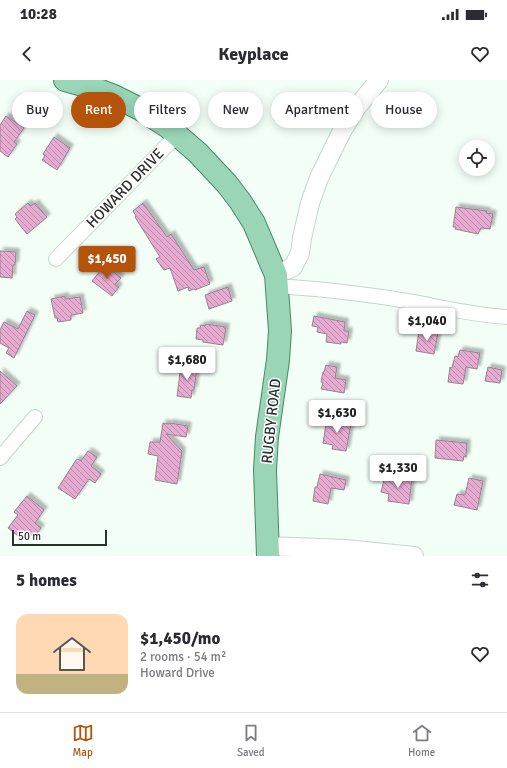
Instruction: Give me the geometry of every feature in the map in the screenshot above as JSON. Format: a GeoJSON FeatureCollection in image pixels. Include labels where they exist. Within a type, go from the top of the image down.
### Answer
{"type":"FeatureCollection","features":[{"type":"Feature","properties":{"kind":"main road","name":"RUGBY ROAD"},"geometry":{"type":"LineString","coordinates":[[64,80],[93,88],[114,96],[140,109],[177,135],[198,153],[227,184],[240,201],[254,223],[283,283],[278,360],[266,437],[265,470],[268,551]]}},
{"type":"Feature","properties":{"kind":"street"},"geometry":{"type":"LineString","coordinates":[[379,80],[357,107],[342,131],[319,178],[310,203],[300,253],[283,283],[413,302],[463,312],[507,317]]}},
{"type":"Feature","properties":{"kind":"street","name":"HOWARD DRIVE"},"geometry":{"type":"LineString","coordinates":[[56,259],[177,135]]}},
{"type":"Feature","properties":{"kind":"street"},"geometry":{"type":"LineString","coordinates":[[0,458],[35,416]]}},
{"type":"Feature","properties":{"kind":"street"},"geometry":{"type":"LineString","coordinates":[[268,551],[345,549],[414,556]]}},
{"type":"Feature","properties":{"kind":"building"},"geometry":{"type":"Polygon","coordinates":[[[6,116],[12,120],[12,128],[24,128],[14,142],[17,144],[8,157],[0,151],[0,125],[6,116]]]}},
{"type":"Feature","properties":{"kind":"building"},"geometry":{"type":"Polygon","coordinates":[[[54,137],[70,148],[57,170],[42,160],[45,156],[43,154],[54,137]]]}},
{"type":"Feature","properties":{"kind":"building"},"geometry":{"type":"Polygon","coordinates":[[[28,203],[31,206],[35,203],[47,217],[27,234],[15,219],[17,217],[15,214],[28,203]]]}},
{"type":"Feature","properties":{"kind":"building"},"geometry":{"type":"Polygon","coordinates":[[[143,203],[167,237],[171,234],[194,270],[204,267],[210,284],[195,290],[189,291],[188,287],[178,291],[170,268],[164,270],[156,259],[160,257],[135,217],[136,216],[133,211],[143,203]]]}},
{"type":"Feature","properties":{"kind":"building"},"geometry":{"type":"Polygon","coordinates":[[[456,207],[487,211],[486,213],[493,214],[490,229],[481,228],[478,234],[455,229],[456,227],[453,227],[456,207]]]}},
{"type":"Feature","properties":{"kind":"building"},"geometry":{"type":"Polygon","coordinates":[[[0,251],[16,252],[12,278],[0,277],[0,251]]]}},
{"type":"Feature","properties":{"kind":"building"},"geometry":{"type":"Polygon","coordinates":[[[105,265],[121,278],[115,284],[119,287],[112,296],[92,281],[105,265]]]}},
{"type":"Feature","properties":{"kind":"building"},"geometry":{"type":"Polygon","coordinates":[[[228,287],[232,301],[209,309],[205,295],[228,287]]]}},
{"type":"Feature","properties":{"kind":"building"},"geometry":{"type":"Polygon","coordinates":[[[65,296],[65,299],[80,297],[83,313],[71,315],[71,320],[58,322],[57,318],[55,318],[51,299],[65,296]]]}},
{"type":"Feature","properties":{"kind":"building"},"geometry":{"type":"Polygon","coordinates":[[[27,311],[35,315],[14,358],[6,353],[9,348],[0,343],[0,330],[4,322],[18,329],[27,311]]]}},
{"type":"Feature","properties":{"kind":"building"},"geometry":{"type":"Polygon","coordinates":[[[314,316],[345,322],[344,331],[349,331],[347,343],[341,342],[341,344],[326,342],[327,334],[317,332],[318,327],[312,326],[314,316]]]}},
{"type":"Feature","properties":{"kind":"building"},"geometry":{"type":"Polygon","coordinates":[[[206,324],[226,327],[223,345],[203,342],[203,340],[196,339],[197,328],[200,328],[201,325],[205,326],[206,324]]]}},
{"type":"Feature","properties":{"kind":"building"},"geometry":{"type":"Polygon","coordinates":[[[419,330],[438,333],[434,354],[416,351],[419,330]]]}},
{"type":"Feature","properties":{"kind":"building"},"geometry":{"type":"Polygon","coordinates":[[[460,350],[480,353],[477,369],[466,367],[463,384],[448,382],[450,367],[452,368],[455,356],[458,357],[460,350]]]}},
{"type":"Feature","properties":{"kind":"building"},"geometry":{"type":"Polygon","coordinates":[[[181,365],[197,367],[194,390],[192,390],[191,398],[177,396],[181,365]]]}},
{"type":"Feature","properties":{"kind":"building"},"geometry":{"type":"Polygon","coordinates":[[[326,365],[337,367],[335,378],[346,380],[344,393],[321,389],[323,383],[321,382],[323,372],[326,365]]]}},
{"type":"Feature","properties":{"kind":"building"},"geometry":{"type":"Polygon","coordinates":[[[488,367],[502,370],[500,383],[485,381],[488,367]]]}},
{"type":"Feature","properties":{"kind":"building"},"geometry":{"type":"Polygon","coordinates":[[[0,371],[17,386],[0,404],[0,371]]]}},
{"type":"Feature","properties":{"kind":"building"},"geometry":{"type":"Polygon","coordinates":[[[327,418],[347,421],[346,423],[351,424],[346,451],[332,449],[333,445],[323,443],[327,418]]]}},
{"type":"Feature","properties":{"kind":"building"},"geometry":{"type":"Polygon","coordinates":[[[163,423],[188,426],[186,437],[166,434],[182,451],[177,484],[155,480],[158,456],[148,454],[150,442],[160,442],[163,423]]]}},
{"type":"Feature","properties":{"kind":"building"},"geometry":{"type":"Polygon","coordinates":[[[436,440],[467,443],[466,457],[464,456],[463,461],[435,458],[436,440]]]}},
{"type":"Feature","properties":{"kind":"building"},"geometry":{"type":"Polygon","coordinates":[[[88,451],[97,457],[91,466],[101,474],[95,483],[89,479],[75,499],[58,488],[76,460],[78,459],[81,461],[88,451]]]}},
{"type":"Feature","properties":{"kind":"building"},"geometry":{"type":"Polygon","coordinates":[[[320,474],[346,480],[344,490],[331,488],[328,504],[313,501],[315,487],[317,487],[320,474]]]}},
{"type":"Feature","properties":{"kind":"building"},"geometry":{"type":"Polygon","coordinates":[[[385,476],[412,478],[409,504],[388,501],[389,494],[381,492],[385,476]]]}},
{"type":"Feature","properties":{"kind":"building"},"geometry":{"type":"Polygon","coordinates":[[[469,478],[483,481],[477,510],[454,505],[457,494],[465,495],[469,478]]]}},
{"type":"Feature","properties":{"kind":"building"},"geometry":{"type":"Polygon","coordinates":[[[27,496],[44,510],[35,523],[41,528],[34,537],[27,532],[22,539],[8,528],[18,515],[14,512],[27,496]]]}}]}
